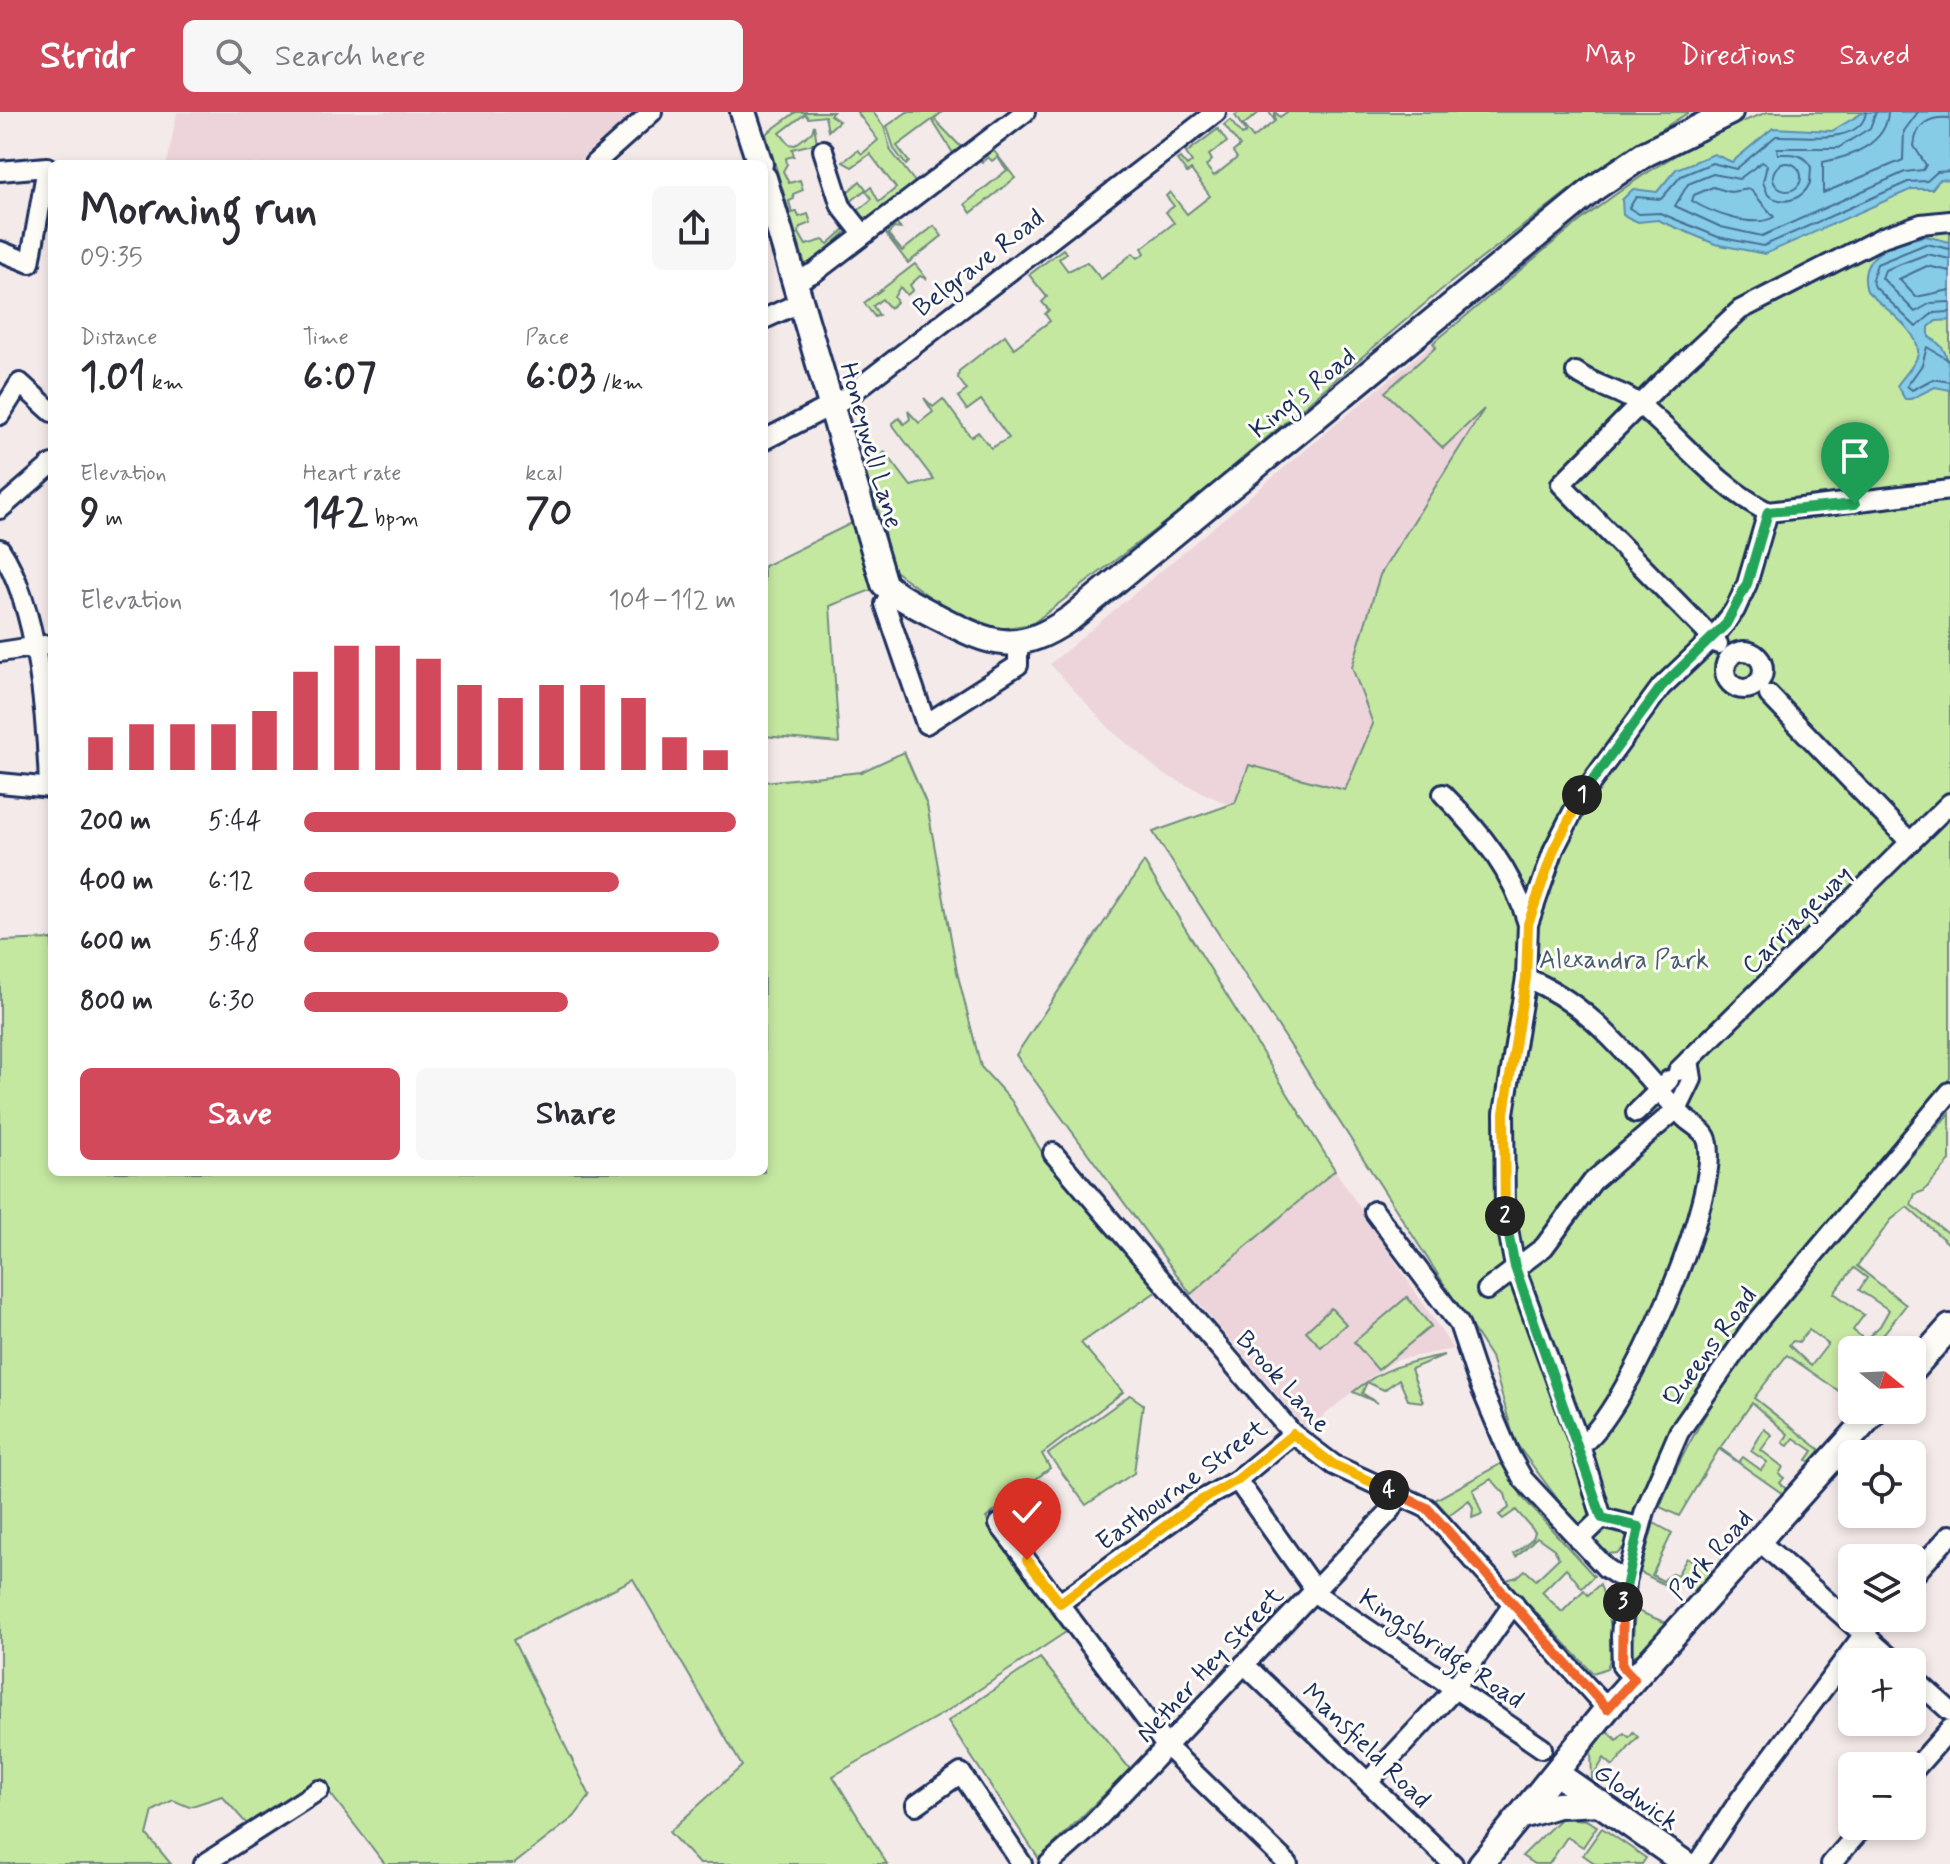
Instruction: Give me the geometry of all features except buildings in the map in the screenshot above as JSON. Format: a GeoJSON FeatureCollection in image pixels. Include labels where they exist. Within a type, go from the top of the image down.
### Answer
{"type":"FeatureCollection","features":[{"type":"Feature","properties":{"kind":"street"},"geometry":{"type":"LineString","coordinates":[[603,160],[652,112]]}},
{"type":"Feature","properties":{"kind":"street"},"geometry":{"type":"LineString","coordinates":[[743,112],[759,160]]}},
{"type":"Feature","properties":{"kind":"street"},"geometry":{"type":"LineString","coordinates":[[768,316],[798,292],[805,279],[1025,112]]}},
{"type":"Feature","properties":{"kind":"street","name":"Belgrave Road"},"geometry":{"type":"LineString","coordinates":[[768,438],[839,401],[1216,112]]}},
{"type":"Feature","properties":{"kind":"street","name":"King's Road"},"geometry":{"type":"LineString","coordinates":[[1018,644],[1051,632],[1071,618],[1596,187],[1645,154],[1730,112]]}},
{"type":"Feature","properties":{"kind":"street"},"geometry":{"type":"LineString","coordinates":[[823,150],[837,171],[841,206],[863,234]]}},
{"type":"Feature","properties":{"kind":"street"},"geometry":{"type":"LineString","coordinates":[[0,171],[47,167],[30,263],[0,251]]}},
{"type":"Feature","properties":{"kind":"street","name":"Honeywell Lane"},"geometry":{"type":"LineString","coordinates":[[768,191],[798,292],[839,401],[884,584],[891,591],[885,604],[926,724],[1018,665],[1018,644]]}},
{"type":"Feature","properties":{"kind":"street"},"geometry":{"type":"LineString","coordinates":[[1910,842],[1764,690],[1758,657],[1745,651],[1721,647],[1561,484],[1612,431],[1740,310],[1883,237],[1921,224],[1950,221]]}},
{"type":"Feature","properties":{"kind":"street"},"geometry":{"type":"LineString","coordinates":[[1576,372],[1589,382],[1640,404],[1721,483],[1768,512],[1950,490]]}},
{"type":"Feature","properties":{"kind":"street"},"geometry":{"type":"LineString","coordinates":[[0,415],[20,383],[48,408]]}},
{"type":"Feature","properties":{"kind":"street"},"geometry":{"type":"LineString","coordinates":[[0,509],[48,467]]}},
{"type":"Feature","properties":{"kind":"street"},"geometry":{"type":"LineString","coordinates":[[1764,690],[1746,690],[1729,683],[1721,647],[1742,596],[1768,512]]}},
{"type":"Feature","properties":{"kind":"street"},"geometry":{"type":"LineString","coordinates":[[0,549],[23,597],[47,726],[48,747]]}},
{"type":"Feature","properties":{"kind":"street"},"geometry":{"type":"LineString","coordinates":[[891,591],[985,640],[1018,644]]}},
{"type":"Feature","properties":{"kind":"street"},"geometry":{"type":"LineString","coordinates":[[0,652],[48,645]]}},
{"type":"Feature","properties":{"kind":"street"},"geometry":{"type":"LineString","coordinates":[[1602,1518],[1580,1445],[1515,1267],[1505,1213],[1503,1136],[1526,978],[1528,924],[1549,862],[1580,798],[1661,687],[1721,647]]}},
{"type":"Feature","properties":{"kind":"street"},"geometry":{"type":"LineString","coordinates":[[0,783],[48,788]]}},
{"type":"Feature","properties":{"kind":"street"},"geometry":{"type":"LineString","coordinates":[[1443,794],[1500,861],[1519,894],[1528,924]]}},
{"type":"Feature","properties":{"kind":"street","name":"Carriageway"},"geometry":{"type":"LineString","coordinates":[[1636,1113],[1950,803]]}},
{"type":"Feature","properties":{"kind":"street"},"geometry":{"type":"LineString","coordinates":[[1487,1290],[1544,1247],[1593,1181],[1678,1108],[1692,1079],[1674,1075],[1554,989],[1526,978]]}},
{"type":"Feature","properties":{"kind":"street"},"geometry":{"type":"LineString","coordinates":[[1580,1445],[1595,1432],[1639,1358],[1673,1285],[1710,1177],[1711,1156],[1706,1136],[1678,1108],[1674,1075]]}},
{"type":"Feature","properties":{"kind":"street","name":"Queens Road"},"geometry":{"type":"LineString","coordinates":[[1634,1679],[1622,1666],[1626,1581],[1639,1527],[1672,1445],[1722,1368],[1829,1233],[1950,1092]]}},
{"type":"Feature","properties":{"kind":"street","name":"Brook Lane"},"geometry":{"type":"LineString","coordinates":[[1053,1153],[1293,1434],[1334,1465],[1427,1508],[1607,1709]]}},
{"type":"Feature","properties":{"kind":"street"},"geometry":{"type":"LineString","coordinates":[[1374,1211],[1459,1324],[1477,1378],[1523,1479],[1579,1540],[1620,1580],[1626,1581]]}},
{"type":"Feature","properties":{"kind":"street"},"geometry":{"type":"LineString","coordinates":[[1926,1354],[1950,1327]]}},
{"type":"Feature","properties":{"kind":"street","name":"Park Road"},"geometry":{"type":"LineString","coordinates":[[1481,1864],[1607,1709],[1863,1424]]}},
{"type":"Feature","properties":{"kind":"street","name":"Eastbourne Street"},"geometry":{"type":"LineString","coordinates":[[1060,1603],[1198,1502],[1237,1480],[1293,1434]]}},
{"type":"Feature","properties":{"kind":"street","name":"Kingsbridge Road"},"geometry":{"type":"LineString","coordinates":[[1237,1480],[1319,1596],[1542,1748]]}},
{"type":"Feature","properties":{"kind":"street","name":"Nether Hey Street"},"geometry":{"type":"LineString","coordinates":[[1049,1864],[1084,1833],[1167,1747],[1391,1510],[1400,1494]]}},
{"type":"Feature","properties":{"kind":"street"},"geometry":{"type":"LineString","coordinates":[[1602,1518],[1639,1527]]}},
{"type":"Feature","properties":{"kind":"street"},"geometry":{"type":"LineString","coordinates":[[1579,1540],[1602,1518]]}},
{"type":"Feature","properties":{"kind":"street"},"geometry":{"type":"LineString","coordinates":[[999,1524],[1167,1747],[1288,1864]]}},
{"type":"Feature","properties":{"kind":"street"},"geometry":{"type":"LineString","coordinates":[[1926,1562],[1950,1535]]}},
{"type":"Feature","properties":{"kind":"street"},"geometry":{"type":"LineString","coordinates":[[1759,1541],[1880,1648]]}},
{"type":"Feature","properties":{"kind":"street"},"geometry":{"type":"LineString","coordinates":[[1368,1782],[1455,1687],[1514,1603]]}},
{"type":"Feature","properties":{"kind":"street"},"geometry":{"type":"LineString","coordinates":[[1697,1864],[1863,1633]]}},
{"type":"Feature","properties":{"kind":"street","name":"Mansfield Road"},"geometry":{"type":"LineString","coordinates":[[1244,1664],[1453,1864]]}},
{"type":"Feature","properties":{"kind":"street"},"geometry":{"type":"LineString","coordinates":[[1926,1690],[1950,1711]]}},
{"type":"Feature","properties":{"kind":"street"},"geometry":{"type":"LineString","coordinates":[[1926,1756],[1950,1729]]}},
{"type":"Feature","properties":{"kind":"street"},"geometry":{"type":"LineString","coordinates":[[1522,1816],[1558,1805],[1594,1799],[1580,1779],[1576,1746]]}},
{"type":"Feature","properties":{"kind":"street"},"geometry":{"type":"LineString","coordinates":[[916,1805],[961,1773],[1022,1864]]}},
{"type":"Feature","properties":{"kind":"street","name":"Glodwick"},"geometry":{"type":"LineString","coordinates":[[1556,1773],[1686,1864]]}},
{"type":"Feature","properties":{"kind":"street"},"geometry":{"type":"LineString","coordinates":[[204,1864],[319,1790]]}},
{"type":"Feature","properties":{"kind":"street"},"geometry":{"type":"LineString","coordinates":[[1831,1864],[1852,1840]]}},
{"type":"Feature","properties":{"kind":"shaded area"},"geometry":{"type":"Polygon","coordinates":[[[177,112],[637,112],[580,160],[168,160],[177,112]]]}},
{"type":"Feature","properties":{"kind":"shaded area"},"geometry":{"type":"Polygon","coordinates":[[[1433,343],[1486,405],[1380,575],[1352,667],[1373,724],[1345,791],[1250,765],[1235,803],[1229,805],[1163,774],[1112,731],[1050,664],[1433,343]]]}},
{"type":"Feature","properties":{"kind":"shaded area"},"geometry":{"type":"Polygon","coordinates":[[[1144,862],[1335,1170],[1453,1349],[1396,1360],[1365,1381],[1307,1430],[1191,1294],[1016,1055],[1144,862]]]}},
{"type":"Feature","properties":{"kind":"green space"},"geometry":{"type":"Polygon","coordinates":[[[796,112],[833,112],[830,115],[839,121],[828,131],[825,116],[808,118],[805,114],[780,133],[789,144],[795,145],[812,132],[814,125],[817,143],[792,149],[794,156],[786,158],[783,171],[789,183],[800,180],[803,190],[793,194],[794,199],[789,201],[792,213],[797,212],[799,217],[808,214],[811,223],[800,227],[799,233],[806,245],[823,240],[828,244],[845,229],[846,232],[806,268],[766,134],[796,112]]]}},
{"type":"Feature","properties":{"kind":"green space"},"geometry":{"type":"Polygon","coordinates":[[[857,112],[873,112],[884,127],[891,151],[915,182],[873,216],[862,218],[856,212],[872,199],[865,190],[849,203],[845,194],[860,181],[867,190],[871,187],[879,202],[896,188],[870,154],[852,167],[843,162],[858,150],[862,154],[878,140],[857,112]]]}},
{"type":"Feature","properties":{"kind":"green space"},"geometry":{"type":"Polygon","coordinates":[[[907,112],[942,112],[934,119],[961,147],[953,153],[932,120],[897,146],[909,162],[906,165],[894,149],[887,126],[907,112]]]}},
{"type":"Feature","properties":{"kind":"green space"},"geometry":{"type":"Polygon","coordinates":[[[1260,112],[1243,125],[1253,138],[1275,121],[1269,112],[1275,118],[1275,112],[1280,117],[1287,112],[1689,112],[1586,177],[1441,290],[1190,503],[1032,624],[999,629],[942,606],[892,569],[881,519],[861,460],[868,465],[885,452],[911,486],[934,480],[892,424],[899,418],[904,424],[910,419],[908,411],[919,423],[933,412],[924,398],[933,407],[943,399],[971,437],[978,432],[991,448],[1009,438],[981,400],[967,410],[958,397],[967,390],[958,378],[959,371],[1005,335],[1014,348],[1050,321],[1045,314],[1049,310],[1042,302],[1047,297],[1029,275],[1063,249],[1066,253],[1059,259],[1068,271],[1087,262],[1101,279],[1133,253],[1138,258],[1145,253],[1142,248],[1174,223],[1166,212],[1174,206],[1166,196],[1170,192],[1187,214],[1210,196],[1191,170],[1187,173],[1177,160],[1180,158],[1187,166],[1192,162],[1186,153],[1218,129],[1227,142],[1209,155],[1212,160],[1206,166],[1214,176],[1237,158],[1233,152],[1240,146],[1224,125],[1230,120],[1242,135],[1246,133],[1235,115],[1260,112]]]}},
{"type":"Feature","properties":{"kind":"green space","name":"Alexandra Park"},"geometry":{"type":"Polygon","coordinates":[[[1768,112],[1950,112],[1950,1078],[1709,1368],[1662,1454],[1626,1545],[1618,1553],[1606,1554],[1577,1525],[1515,1442],[1491,1357],[1153,832],[1235,803],[1249,765],[1345,790],[1373,724],[1352,667],[1380,575],[1484,409],[1443,448],[1385,392],[1436,347],[1433,343],[1591,212],[1675,155],[1768,112]]]}},
{"type":"Feature","properties":{"kind":"green space"},"geometry":{"type":"Polygon","coordinates":[[[991,147],[1015,178],[971,213],[965,204],[1007,170],[997,157],[992,161],[988,157],[982,162],[978,157],[991,147]]]}},
{"type":"Feature","properties":{"kind":"green space"},"geometry":{"type":"Polygon","coordinates":[[[894,221],[901,229],[894,228],[888,234],[902,251],[934,226],[942,236],[908,263],[886,234],[887,226],[894,221]]]}},
{"type":"Feature","properties":{"kind":"green space"},"geometry":{"type":"Polygon","coordinates":[[[915,264],[927,279],[920,276],[910,285],[913,290],[907,295],[900,287],[894,297],[897,302],[890,308],[882,299],[873,306],[879,315],[875,317],[864,303],[915,264]]]}},
{"type":"Feature","properties":{"kind":"green space"},"geometry":{"type":"Polygon","coordinates":[[[854,522],[874,589],[830,606],[839,743],[768,736],[768,564],[854,522]]]}},
{"type":"Feature","properties":{"kind":"green space"},"geometry":{"type":"Polygon","coordinates":[[[904,752],[927,805],[957,972],[981,1067],[1011,1100],[1046,1159],[1160,1289],[1081,1343],[1123,1392],[1042,1454],[1050,1468],[986,1518],[1066,1632],[947,1711],[833,1776],[887,1864],[699,1864],[669,1832],[742,1766],[633,1579],[513,1640],[590,1796],[574,1817],[514,1864],[385,1864],[319,1779],[253,1831],[222,1796],[189,1807],[173,1800],[153,1811],[147,1835],[171,1864],[0,1864],[0,941],[48,939],[48,1176],[768,1176],[768,782],[861,772],[904,752]]]}},
{"type":"Feature","properties":{"kind":"green space"},"geometry":{"type":"Polygon","coordinates":[[[1144,862],[1335,1170],[1191,1294],[1016,1055],[1144,862]]]}},
{"type":"Feature","properties":{"kind":"green space"},"geometry":{"type":"Polygon","coordinates":[[[1950,1113],[1950,1161],[1924,1191],[1915,1194],[1911,1205],[1950,1235],[1950,1245],[1907,1207],[1891,1220],[1857,1266],[1906,1305],[1882,1336],[1869,1336],[1880,1326],[1889,1310],[1859,1290],[1867,1278],[1854,1268],[1834,1293],[1864,1315],[1853,1330],[1860,1336],[1838,1336],[1838,1390],[1787,1355],[1754,1398],[1823,1452],[1812,1463],[1807,1460],[1813,1451],[1794,1438],[1788,1446],[1783,1443],[1788,1434],[1752,1403],[1720,1448],[1739,1462],[1743,1457],[1761,1470],[1767,1462],[1751,1451],[1764,1429],[1772,1435],[1761,1450],[1783,1467],[1779,1474],[1784,1478],[1780,1483],[1786,1489],[1783,1494],[1719,1449],[1679,1516],[1660,1507],[1684,1453],[1714,1400],[1787,1299],[1950,1113]],[[1809,1330],[1799,1342],[1793,1341],[1789,1345],[1811,1366],[1828,1344],[1809,1330]]]}},
{"type":"Feature","properties":{"kind":"green space"},"geometry":{"type":"Polygon","coordinates":[[[1407,1297],[1431,1326],[1378,1370],[1354,1342],[1407,1297]]]}},
{"type":"Feature","properties":{"kind":"green space"},"geometry":{"type":"Polygon","coordinates":[[[1331,1308],[1346,1324],[1321,1347],[1306,1331],[1331,1308]]]}},
{"type":"Feature","properties":{"kind":"green space"},"geometry":{"type":"Polygon","coordinates":[[[1444,1355],[1411,1369],[1423,1402],[1408,1400],[1399,1379],[1384,1390],[1367,1382],[1362,1393],[1378,1403],[1353,1392],[1364,1384],[1374,1377],[1396,1367],[1444,1355]]]}},
{"type":"Feature","properties":{"kind":"green space"},"geometry":{"type":"Polygon","coordinates":[[[1130,1395],[1143,1404],[1134,1473],[1086,1505],[1048,1454],[1130,1395]]]}},
{"type":"Feature","properties":{"kind":"green space"},"geometry":{"type":"Polygon","coordinates":[[[1502,1463],[1523,1498],[1594,1576],[1582,1588],[1566,1568],[1542,1592],[1562,1612],[1584,1590],[1588,1595],[1600,1584],[1612,1637],[1607,1668],[1593,1673],[1506,1580],[1517,1577],[1525,1570],[1536,1580],[1559,1558],[1554,1549],[1537,1537],[1516,1557],[1514,1554],[1533,1538],[1535,1532],[1516,1510],[1503,1519],[1499,1515],[1509,1508],[1505,1494],[1491,1479],[1473,1490],[1482,1514],[1472,1518],[1473,1508],[1469,1500],[1449,1515],[1435,1500],[1502,1463]]]}},
{"type":"Feature","properties":{"kind":"green space"},"geometry":{"type":"Polygon","coordinates":[[[1654,1523],[1672,1533],[1652,1575],[1663,1581],[1672,1573],[1677,1575],[1687,1558],[1715,1573],[1691,1599],[1695,1591],[1672,1579],[1667,1586],[1640,1572],[1654,1523]]]}},
{"type":"Feature","properties":{"kind":"green space"},"geometry":{"type":"Polygon","coordinates":[[[1635,1610],[1669,1624],[1645,1652],[1632,1656],[1635,1610]]]}},
{"type":"Feature","properties":{"kind":"green space"},"geometry":{"type":"Polygon","coordinates":[[[1040,1658],[1130,1769],[1039,1859],[948,1721],[1040,1658]]]}},
{"type":"Feature","properties":{"kind":"green space"},"geometry":{"type":"Polygon","coordinates":[[[1605,1729],[1617,1740],[1624,1733],[1629,1737],[1633,1732],[1638,1737],[1613,1766],[1604,1758],[1592,1779],[1591,1750],[1605,1729]]]}},
{"type":"Feature","properties":{"kind":"green space"},"geometry":{"type":"Polygon","coordinates":[[[1561,1818],[1586,1820],[1597,1826],[1583,1847],[1567,1837],[1549,1864],[1534,1864],[1522,1856],[1561,1818]]]}},
{"type":"Feature","properties":{"kind":"green space"},"geometry":{"type":"Polygon","coordinates":[[[1602,1828],[1646,1858],[1642,1864],[1596,1864],[1583,1855],[1602,1828]]]}},
{"type":"Feature","properties":{"kind":"water"},"geometry":{"type":"Polygon","coordinates":[[[1864,112],[1950,112],[1950,180],[1940,179],[1932,189],[1912,189],[1765,254],[1715,244],[1658,220],[1638,222],[1623,215],[1622,200],[1633,189],[1657,192],[1676,169],[1714,154],[1732,162],[1773,128],[1832,131],[1864,112]]]}},
{"type":"Feature","properties":{"kind":"water"},"geometry":{"type":"Polygon","coordinates":[[[1925,236],[1950,242],[1950,320],[1936,321],[1929,327],[1929,337],[1945,352],[1950,390],[1935,387],[1905,399],[1897,386],[1917,358],[1917,345],[1907,328],[1867,291],[1865,278],[1867,267],[1881,252],[1925,236]]]}},
{"type":"Feature","properties":{"kind":"route"},"geometry":{"type":"LineString","coordinates":[[1027,1560],[1060,1603],[1198,1502],[1237,1480],[1293,1434],[1313,1453],[1355,1477],[1427,1508],[1607,1709],[1634,1679],[1622,1666],[1621,1636],[1626,1581],[1639,1527],[1617,1519],[1602,1518],[1580,1445],[1515,1267],[1505,1213],[1504,1113],[1526,978],[1528,924],[1554,849],[1580,798],[1661,687],[1713,638],[1735,610],[1747,584],[1768,512],[1784,508],[1855,504]]}}]}
